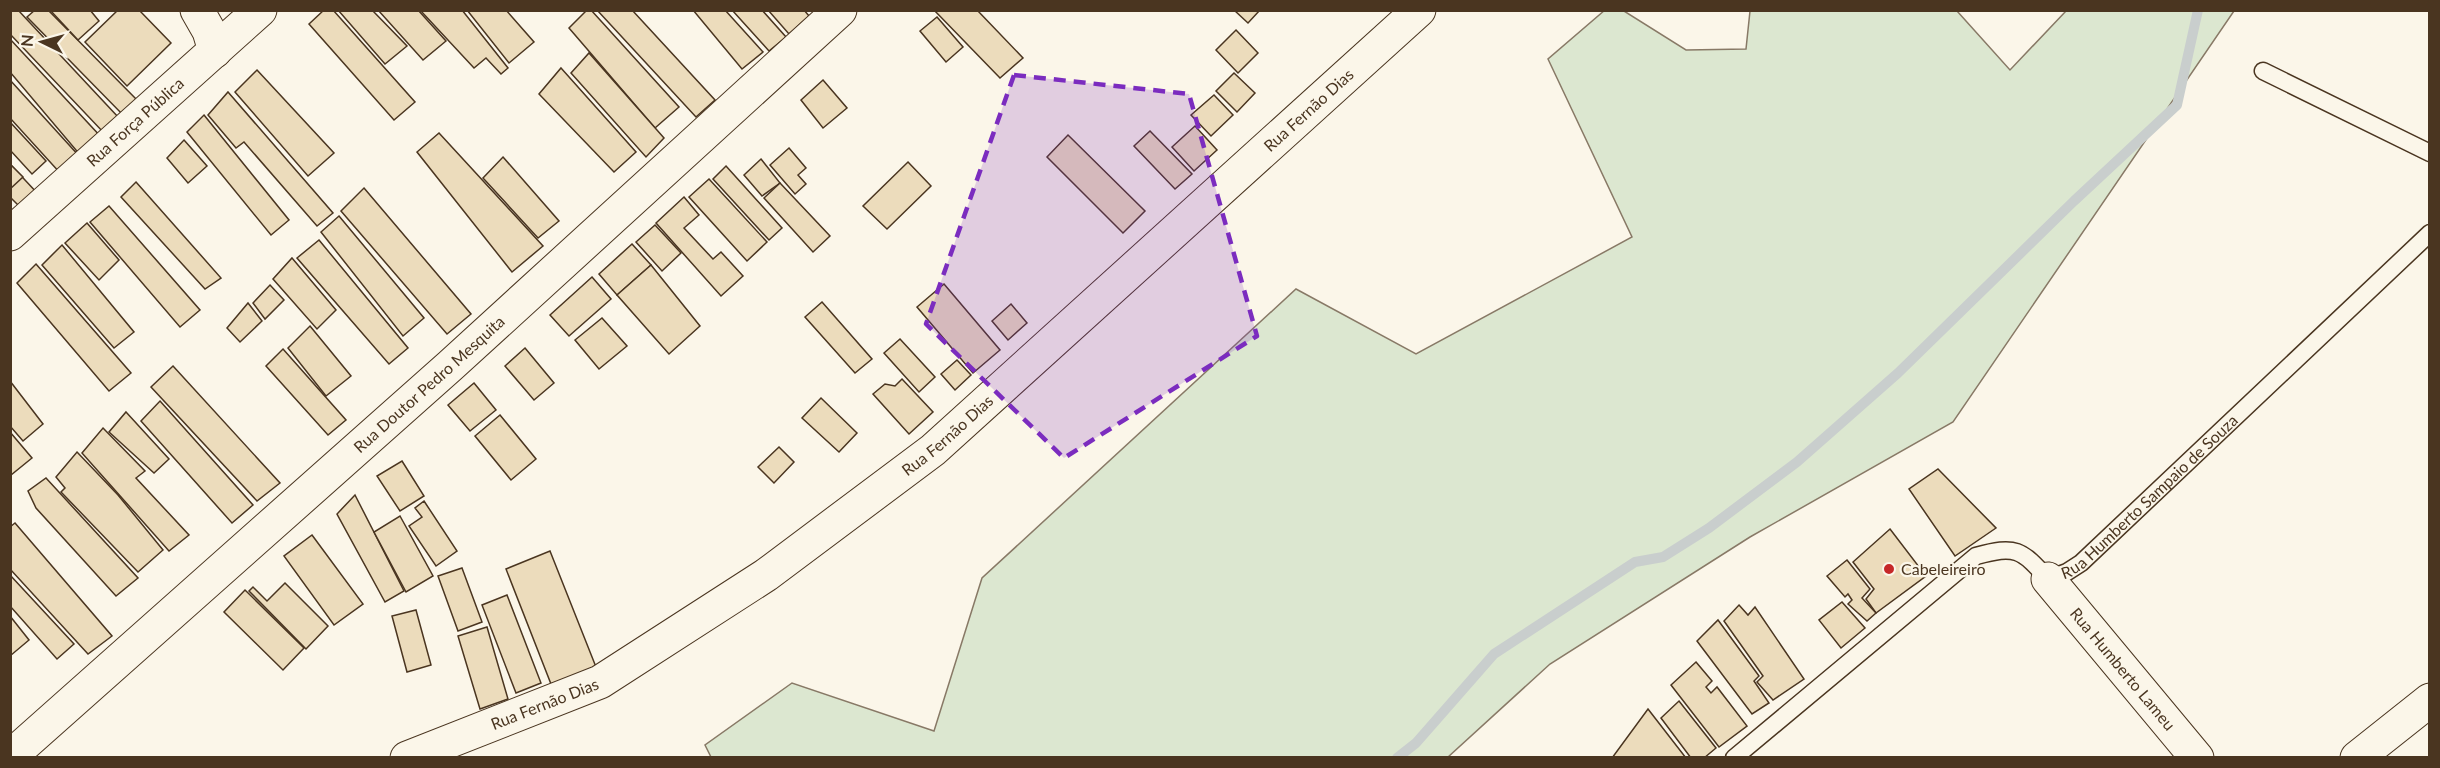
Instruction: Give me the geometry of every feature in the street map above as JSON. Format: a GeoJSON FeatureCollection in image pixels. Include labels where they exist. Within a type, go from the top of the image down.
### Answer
{"type":"FeatureCollection","features":[{"type":"Feature","properties":{"kind":"street"},"geometry":{"type":"LineString","coordinates":[[197,10],[209,31],[215,51]]}},
{"type":"Feature","properties":{"kind":"street","name":"Rua Força Pública"},"geometry":{"type":"LineString","coordinates":[[10,234],[260,10]]}},
{"type":"Feature","properties":{"kind":"street","name":"Rua Doutor Pedro Mesquita"},"geometry":{"type":"LineString","coordinates":[[14,756],[450,366],[840,10]]}},
{"type":"Feature","properties":{"kind":"street","name":"Rua Fernão Dias"},"geometry":{"type":"LineString","coordinates":[[407,758],[600,682],[766,575],[933,450],[1419,10]]}},
{"type":"Feature","properties":{"kind":"street","name":"Rua Humberto Lameu"},"geometry":{"type":"LineString","coordinates":[[2048,579],[2197,758]]}},
{"type":"Feature","properties":{"kind":"street"},"geometry":{"type":"LineString","coordinates":[[2356,758],[2430,700]]}},
{"type":"Feature","properties":{"kind":"lane"},"geometry":{"type":"LineString","coordinates":[[2263,71],[2430,153]]}},
{"type":"Feature","properties":{"kind":"lane","name":"Rua Humberto Sampaio de Souza"},"geometry":{"type":"LineString","coordinates":[[1734,758],[1976,556],[2008,549],[2020,552],[2048,579],[2067,572],[2081,563],[2430,233]]}},
{"type":"Feature","properties":{"kind":"highlighted area"},"geometry":{"type":"Polygon","coordinates":[[[1014,75],[1189,94],[1257,336],[1064,458],[926,324],[1014,75]]]}},
{"type":"Feature","properties":{"kind":"green space"},"geometry":{"type":"Polygon","coordinates":[[[1605,10],[1624,11],[1686,50],[1746,49],[1750,11],[1957,11],[2010,70],[2066,11],[2234,11],[1953,422],[1750,537],[1550,664],[1448,757],[711,757],[705,745],[792,683],[934,731],[982,578],[1296,289],[1416,354],[1632,237],[1548,59],[1605,10]]]}},
{"type":"Feature","properties":{"kind":"building"},"geometry":{"type":"Polygon","coordinates":[[[11,10],[18,10],[119,118],[104,133],[10,34],[11,10]]]}},
{"type":"Feature","properties":{"kind":"building"},"geometry":{"type":"Polygon","coordinates":[[[35,10],[48,10],[138,101],[124,116],[27,17],[35,10]]]}},
{"type":"Feature","properties":{"kind":"building"},"geometry":{"type":"Polygon","coordinates":[[[50,10],[90,10],[99,21],[78,40],[50,10]]]}},
{"type":"Feature","properties":{"kind":"building"},"geometry":{"type":"Polygon","coordinates":[[[118,10],[139,10],[171,43],[127,86],[85,42],[118,10]]]}},
{"type":"Feature","properties":{"kind":"building"},"geometry":{"type":"Polygon","coordinates":[[[324,10],[333,10],[415,102],[394,120],[309,24],[324,10]]]}},
{"type":"Feature","properties":{"kind":"building"},"geometry":{"type":"Polygon","coordinates":[[[338,10],[372,10],[407,46],[385,64],[338,10]]]}},
{"type":"Feature","properties":{"kind":"building"},"geometry":{"type":"Polygon","coordinates":[[[378,10],[418,10],[446,41],[423,60],[378,10]]]}},
{"type":"Feature","properties":{"kind":"building"},"geometry":{"type":"Polygon","coordinates":[[[420,10],[462,10],[508,68],[501,74],[486,58],[474,68],[420,10]]]}},
{"type":"Feature","properties":{"kind":"building"},"geometry":{"type":"Polygon","coordinates":[[[467,10],[506,10],[534,42],[509,63],[467,10]]]}},
{"type":"Feature","properties":{"kind":"building"},"geometry":{"type":"Polygon","coordinates":[[[587,10],[591,10],[679,107],[655,128],[569,28],[587,10]]]}},
{"type":"Feature","properties":{"kind":"building"},"geometry":{"type":"Polygon","coordinates":[[[597,10],[632,10],[715,100],[696,117],[597,10]]]}},
{"type":"Feature","properties":{"kind":"building"},"geometry":{"type":"Polygon","coordinates":[[[693,10],[725,10],[763,52],[742,69],[693,10]]]}},
{"type":"Feature","properties":{"kind":"building"},"geometry":{"type":"Polygon","coordinates":[[[732,10],[762,10],[786,37],[769,51],[732,10]]]}},
{"type":"Feature","properties":{"kind":"building"},"geometry":{"type":"Polygon","coordinates":[[[768,10],[804,10],[809,16],[789,34],[768,10]]]}},
{"type":"Feature","properties":{"kind":"building"},"geometry":{"type":"Polygon","coordinates":[[[934,10],[977,10],[1023,58],[1000,78],[934,10]]]}},
{"type":"Feature","properties":{"kind":"building"},"geometry":{"type":"Polygon","coordinates":[[[1234,10],[1260,10],[1248,23],[1234,10]]]}},
{"type":"Feature","properties":{"kind":"building"},"geometry":{"type":"Polygon","coordinates":[[[937,17],[963,47],[946,62],[920,31],[937,17]]]}},
{"type":"Feature","properties":{"kind":"building"},"geometry":{"type":"Polygon","coordinates":[[[1236,30],[1258,53],[1238,73],[1216,50],[1236,30]]]}},
{"type":"Feature","properties":{"kind":"building"},"geometry":{"type":"Polygon","coordinates":[[[10,39],[102,138],[81,156],[10,72],[10,39]]]}},
{"type":"Feature","properties":{"kind":"building"},"geometry":{"type":"Polygon","coordinates":[[[589,53],[664,138],[646,157],[571,73],[589,53]]]}},
{"type":"Feature","properties":{"kind":"building"},"geometry":{"type":"Polygon","coordinates":[[[561,68],[636,152],[614,172],[539,94],[561,68]]]}},
{"type":"Feature","properties":{"kind":"building"},"geometry":{"type":"Polygon","coordinates":[[[257,70],[334,153],[308,176],[235,92],[257,70]]]}},
{"type":"Feature","properties":{"kind":"building"},"geometry":{"type":"Polygon","coordinates":[[[1234,73],[1255,93],[1237,112],[1216,91],[1234,73]]]}},
{"type":"Feature","properties":{"kind":"building"},"geometry":{"type":"Polygon","coordinates":[[[10,80],[80,157],[61,174],[10,118],[10,80]]]}},
{"type":"Feature","properties":{"kind":"building"},"geometry":{"type":"Polygon","coordinates":[[[823,80],[847,108],[823,128],[801,100],[823,80]]]}},
{"type":"Feature","properties":{"kind":"building"},"geometry":{"type":"Polygon","coordinates":[[[228,92],[333,213],[317,226],[244,142],[236,148],[208,115],[228,92]]]}},
{"type":"Feature","properties":{"kind":"building"},"geometry":{"type":"Polygon","coordinates":[[[1214,95],[1233,115],[1211,136],[1191,115],[1214,95]]]}},
{"type":"Feature","properties":{"kind":"building"},"geometry":{"type":"Polygon","coordinates":[[[204,115],[289,220],[271,235],[187,132],[204,115]]]}},
{"type":"Feature","properties":{"kind":"building"},"geometry":{"type":"Polygon","coordinates":[[[10,122],[46,161],[32,174],[10,150],[10,122]]]}},
{"type":"Feature","properties":{"kind":"building"},"geometry":{"type":"Polygon","coordinates":[[[1195,126],[1217,150],[1194,171],[1172,147],[1195,126]]]}},
{"type":"Feature","properties":{"kind":"building"},"geometry":{"type":"Polygon","coordinates":[[[1150,131],[1192,174],[1175,189],[1134,146],[1150,131]]]}},
{"type":"Feature","properties":{"kind":"building"},"geometry":{"type":"Polygon","coordinates":[[[439,133],[543,246],[512,272],[417,152],[439,133]]]}},
{"type":"Feature","properties":{"kind":"building"},"geometry":{"type":"Polygon","coordinates":[[[1068,135],[1145,211],[1123,233],[1047,157],[1068,135]]]}},
{"type":"Feature","properties":{"kind":"building"},"geometry":{"type":"Polygon","coordinates":[[[184,140],[207,166],[188,183],[167,158],[184,140]]]}},
{"type":"Feature","properties":{"kind":"building"},"geometry":{"type":"Polygon","coordinates":[[[789,148],[806,168],[798,175],[806,184],[795,194],[770,165],[789,148]]]}},
{"type":"Feature","properties":{"kind":"building"},"geometry":{"type":"Polygon","coordinates":[[[503,157],[559,221],[538,238],[483,178],[503,157]]]}},
{"type":"Feature","properties":{"kind":"building"},"geometry":{"type":"Polygon","coordinates":[[[761,159],[780,183],[762,196],[744,175],[761,159]]]}},
{"type":"Feature","properties":{"kind":"building"},"geometry":{"type":"Polygon","coordinates":[[[908,162],[931,186],[887,229],[863,206],[908,162]]]}},
{"type":"Feature","properties":{"kind":"building"},"geometry":{"type":"Polygon","coordinates":[[[10,164],[39,195],[23,210],[10,197],[10,164]]]}},
{"type":"Feature","properties":{"kind":"building"},"geometry":{"type":"Polygon","coordinates":[[[10,164],[23,177],[10,189],[10,164]]]}},
{"type":"Feature","properties":{"kind":"building"},"geometry":{"type":"Polygon","coordinates":[[[726,166],[782,228],[769,240],[713,179],[726,166]]]}},
{"type":"Feature","properties":{"kind":"building"},"geometry":{"type":"Polygon","coordinates":[[[709,179],[767,242],[747,261],[689,197],[709,179]]]}},
{"type":"Feature","properties":{"kind":"building"},"geometry":{"type":"Polygon","coordinates":[[[136,182],[221,278],[205,289],[121,197],[136,182]]]}},
{"type":"Feature","properties":{"kind":"building"},"geometry":{"type":"Polygon","coordinates":[[[780,183],[830,236],[813,252],[764,198],[780,183]]]}},
{"type":"Feature","properties":{"kind":"building"},"geometry":{"type":"Polygon","coordinates":[[[364,188],[471,314],[447,334],[341,211],[364,188]]]}},
{"type":"Feature","properties":{"kind":"building"},"geometry":{"type":"Polygon","coordinates":[[[684,197],[699,215],[684,228],[713,259],[721,252],[743,276],[721,296],[656,223],[684,197]]]}},
{"type":"Feature","properties":{"kind":"building"},"geometry":{"type":"Polygon","coordinates":[[[109,206],[200,310],[180,327],[90,222],[109,206]]]}},
{"type":"Feature","properties":{"kind":"building"},"geometry":{"type":"Polygon","coordinates":[[[339,216],[424,318],[403,336],[321,232],[339,216]]]}},
{"type":"Feature","properties":{"kind":"building"},"geometry":{"type":"Polygon","coordinates":[[[87,223],[119,260],[99,280],[65,243],[87,223]]]}},
{"type":"Feature","properties":{"kind":"building"},"geometry":{"type":"Polygon","coordinates":[[[655,225],[681,253],[662,271],[636,242],[655,225]]]}},
{"type":"Feature","properties":{"kind":"building"},"geometry":{"type":"Polygon","coordinates":[[[319,240],[408,348],[389,364],[297,258],[319,240]]]}},
{"type":"Feature","properties":{"kind":"building"},"geometry":{"type":"Polygon","coordinates":[[[632,244],[651,265],[617,295],[599,274],[632,244]]]}},
{"type":"Feature","properties":{"kind":"building"},"geometry":{"type":"Polygon","coordinates":[[[62,245],[134,332],[114,348],[42,265],[62,245]]]}},
{"type":"Feature","properties":{"kind":"building"},"geometry":{"type":"Polygon","coordinates":[[[292,258],[336,310],[317,329],[273,279],[292,258]]]}},
{"type":"Feature","properties":{"kind":"building"},"geometry":{"type":"Polygon","coordinates":[[[36,264],[131,373],[109,391],[17,283],[36,264]]]}},
{"type":"Feature","properties":{"kind":"building"},"geometry":{"type":"Polygon","coordinates":[[[651,265],[700,326],[669,354],[617,295],[651,265]]]}},
{"type":"Feature","properties":{"kind":"building"},"geometry":{"type":"Polygon","coordinates":[[[592,277],[611,299],[569,336],[550,315],[592,277]]]}},
{"type":"Feature","properties":{"kind":"building"},"geometry":{"type":"Polygon","coordinates":[[[944,284],[1000,350],[973,373],[917,307],[944,284]]]}},
{"type":"Feature","properties":{"kind":"building"},"geometry":{"type":"Polygon","coordinates":[[[270,285],[284,300],[265,319],[253,303],[270,285]]]}},
{"type":"Feature","properties":{"kind":"building"},"geometry":{"type":"Polygon","coordinates":[[[822,302],[872,359],[855,373],[805,317],[822,302]]]}},
{"type":"Feature","properties":{"kind":"building"},"geometry":{"type":"Polygon","coordinates":[[[248,303],[262,321],[240,342],[227,328],[248,303]]]}},
{"type":"Feature","properties":{"kind":"building"},"geometry":{"type":"Polygon","coordinates":[[[1011,304],[1027,323],[1008,340],[992,321],[1011,304]]]}},
{"type":"Feature","properties":{"kind":"building"},"geometry":{"type":"Polygon","coordinates":[[[602,318],[627,346],[599,369],[575,340],[602,318]]]}},
{"type":"Feature","properties":{"kind":"building"},"geometry":{"type":"Polygon","coordinates":[[[310,326],[351,376],[326,396],[288,348],[310,326]]]}},
{"type":"Feature","properties":{"kind":"building"},"geometry":{"type":"Polygon","coordinates":[[[900,339],[935,377],[919,392],[884,353],[900,339]]]}},
{"type":"Feature","properties":{"kind":"building"},"geometry":{"type":"Polygon","coordinates":[[[525,348],[554,383],[534,400],[505,366],[525,348]]]}},
{"type":"Feature","properties":{"kind":"building"},"geometry":{"type":"Polygon","coordinates":[[[283,349],[346,420],[328,435],[266,366],[283,349]]]}},
{"type":"Feature","properties":{"kind":"building"},"geometry":{"type":"Polygon","coordinates":[[[957,360],[971,375],[955,390],[941,374],[957,360]]]}},
{"type":"Feature","properties":{"kind":"building"},"geometry":{"type":"Polygon","coordinates":[[[173,366],[280,483],[257,501],[151,387],[173,366]]]}},
{"type":"Feature","properties":{"kind":"building"},"geometry":{"type":"Polygon","coordinates":[[[902,379],[933,412],[909,434],[873,394],[885,384],[895,386],[902,379]]]}},
{"type":"Feature","properties":{"kind":"building"},"geometry":{"type":"Polygon","coordinates":[[[10,381],[43,424],[23,441],[10,426],[10,381]]]}},
{"type":"Feature","properties":{"kind":"building"},"geometry":{"type":"Polygon","coordinates":[[[474,383],[496,410],[470,431],[448,405],[474,383]]]}},
{"type":"Feature","properties":{"kind":"building"},"geometry":{"type":"Polygon","coordinates":[[[821,398],[857,433],[839,452],[802,418],[821,398]]]}},
{"type":"Feature","properties":{"kind":"building"},"geometry":{"type":"Polygon","coordinates":[[[160,401],[253,505],[232,523],[141,421],[160,401]]]}},
{"type":"Feature","properties":{"kind":"building"},"geometry":{"type":"Polygon","coordinates":[[[126,412],[169,459],[154,473],[109,432],[126,412]]]}},
{"type":"Feature","properties":{"kind":"building"},"geometry":{"type":"Polygon","coordinates":[[[500,415],[536,459],[511,480],[475,436],[500,415]]]}},
{"type":"Feature","properties":{"kind":"building"},"geometry":{"type":"Polygon","coordinates":[[[103,428],[145,471],[136,478],[189,535],[169,551],[82,453],[103,428]]]}},
{"type":"Feature","properties":{"kind":"building"},"geometry":{"type":"Polygon","coordinates":[[[10,432],[32,458],[11,475],[10,474],[10,432]]]}},
{"type":"Feature","properties":{"kind":"building"},"geometry":{"type":"Polygon","coordinates":[[[779,447],[794,462],[774,483],[758,467],[779,447]]]}},
{"type":"Feature","properties":{"kind":"building"},"geometry":{"type":"Polygon","coordinates":[[[77,452],[118,495],[163,550],[138,572],[61,492],[65,488],[56,477],[77,452]]]}},
{"type":"Feature","properties":{"kind":"building"},"geometry":{"type":"Polygon","coordinates":[[[402,461],[424,496],[400,511],[377,476],[402,461]]]}},
{"type":"Feature","properties":{"kind":"building"},"geometry":{"type":"Polygon","coordinates":[[[1938,469],[1996,528],[1955,556],[1909,489],[1938,469]]]}},
{"type":"Feature","properties":{"kind":"building"},"geometry":{"type":"Polygon","coordinates":[[[46,478],[138,578],[116,596],[36,508],[28,491],[46,478]]]}},
{"type":"Feature","properties":{"kind":"building"},"geometry":{"type":"Polygon","coordinates":[[[355,495],[404,591],[385,602],[337,514],[355,495]]]}},
{"type":"Feature","properties":{"kind":"building"},"geometry":{"type":"Polygon","coordinates":[[[424,501],[457,551],[436,566],[409,526],[422,517],[415,508],[424,501]]]}},
{"type":"Feature","properties":{"kind":"building"},"geometry":{"type":"Polygon","coordinates":[[[400,516],[433,576],[406,592],[374,532],[400,516]]]}},
{"type":"Feature","properties":{"kind":"building"},"geometry":{"type":"Polygon","coordinates":[[[15,523],[112,636],[88,654],[10,569],[10,527],[15,523]]]}},
{"type":"Feature","properties":{"kind":"building","name":"Cabeleireiro"},"geometry":{"type":"Polygon","coordinates":[[[1890,529],[1926,576],[1876,613],[1866,599],[1874,589],[1853,562],[1890,529]]]}},
{"type":"Feature","properties":{"kind":"building"},"geometry":{"type":"Polygon","coordinates":[[[312,535],[363,604],[334,625],[284,556],[312,535]]]}},
{"type":"Feature","properties":{"kind":"building"},"geometry":{"type":"Polygon","coordinates":[[[550,551],[596,667],[551,684],[506,569],[550,551]]]}},
{"type":"Feature","properties":{"kind":"building"},"geometry":{"type":"Polygon","coordinates":[[[1847,560],[1870,589],[1862,598],[1876,613],[1867,621],[1848,604],[1852,600],[1848,594],[1845,597],[1827,576],[1847,560]]]}},
{"type":"Feature","properties":{"kind":"building"},"geometry":{"type":"Polygon","coordinates":[[[462,568],[482,622],[458,631],[438,576],[462,568]]]}},
{"type":"Feature","properties":{"kind":"building"},"geometry":{"type":"Polygon","coordinates":[[[10,575],[74,644],[57,659],[10,606],[10,575]]]}},
{"type":"Feature","properties":{"kind":"building"},"geometry":{"type":"Polygon","coordinates":[[[285,583],[328,626],[306,649],[249,591],[253,587],[267,601],[285,583]]]}},
{"type":"Feature","properties":{"kind":"building"},"geometry":{"type":"Polygon","coordinates":[[[245,590],[304,648],[283,670],[224,612],[245,590]]]}},
{"type":"Feature","properties":{"kind":"building"},"geometry":{"type":"Polygon","coordinates":[[[507,595],[541,683],[516,693],[482,605],[507,595]]]}},
{"type":"Feature","properties":{"kind":"building"},"geometry":{"type":"Polygon","coordinates":[[[1842,602],[1865,628],[1841,648],[1819,620],[1842,602]]]}},
{"type":"Feature","properties":{"kind":"building"},"geometry":{"type":"Polygon","coordinates":[[[1739,605],[1748,615],[1755,607],[1804,679],[1773,700],[1757,682],[1763,676],[1724,621],[1739,605]]]}},
{"type":"Feature","properties":{"kind":"building"},"geometry":{"type":"Polygon","coordinates":[[[416,610],[431,665],[407,672],[392,616],[416,610]]]}},
{"type":"Feature","properties":{"kind":"building"},"geometry":{"type":"Polygon","coordinates":[[[10,616],[29,640],[10,656],[10,616]]]}},
{"type":"Feature","properties":{"kind":"building"},"geometry":{"type":"Polygon","coordinates":[[[1718,620],[1759,676],[1754,681],[1769,703],[1752,714],[1697,641],[1718,620]]]}},
{"type":"Feature","properties":{"kind":"building"},"geometry":{"type":"Polygon","coordinates":[[[487,627],[508,699],[480,709],[458,636],[487,627]]]}},
{"type":"Feature","properties":{"kind":"building"},"geometry":{"type":"Polygon","coordinates":[[[1696,662],[1712,681],[1706,687],[1711,693],[1717,687],[1747,726],[1719,747],[1671,685],[1696,662]]]}},
{"type":"Feature","properties":{"kind":"building"},"geometry":{"type":"Polygon","coordinates":[[[1679,701],[1716,748],[1704,758],[1691,758],[1661,718],[1679,701]]]}},
{"type":"Feature","properties":{"kind":"building"},"geometry":{"type":"Polygon","coordinates":[[[1648,709],[1686,758],[1612,758],[1648,709]]]}},
{"type":"Feature","properties":{"kind":"waterway"},"geometry":{"type":"LineString","coordinates":[[1397,758],[1416,743],[1494,654],[1635,562],[1663,557],[1709,528],[1797,462],[1898,373],[2074,201],[2177,105],[2198,10]]}},
{"type":"Feature","properties":{"kind":"place","name":"Cabeleireiro"},"geometry":{"type":"Point","coordinates":[1889,569]}}]}
